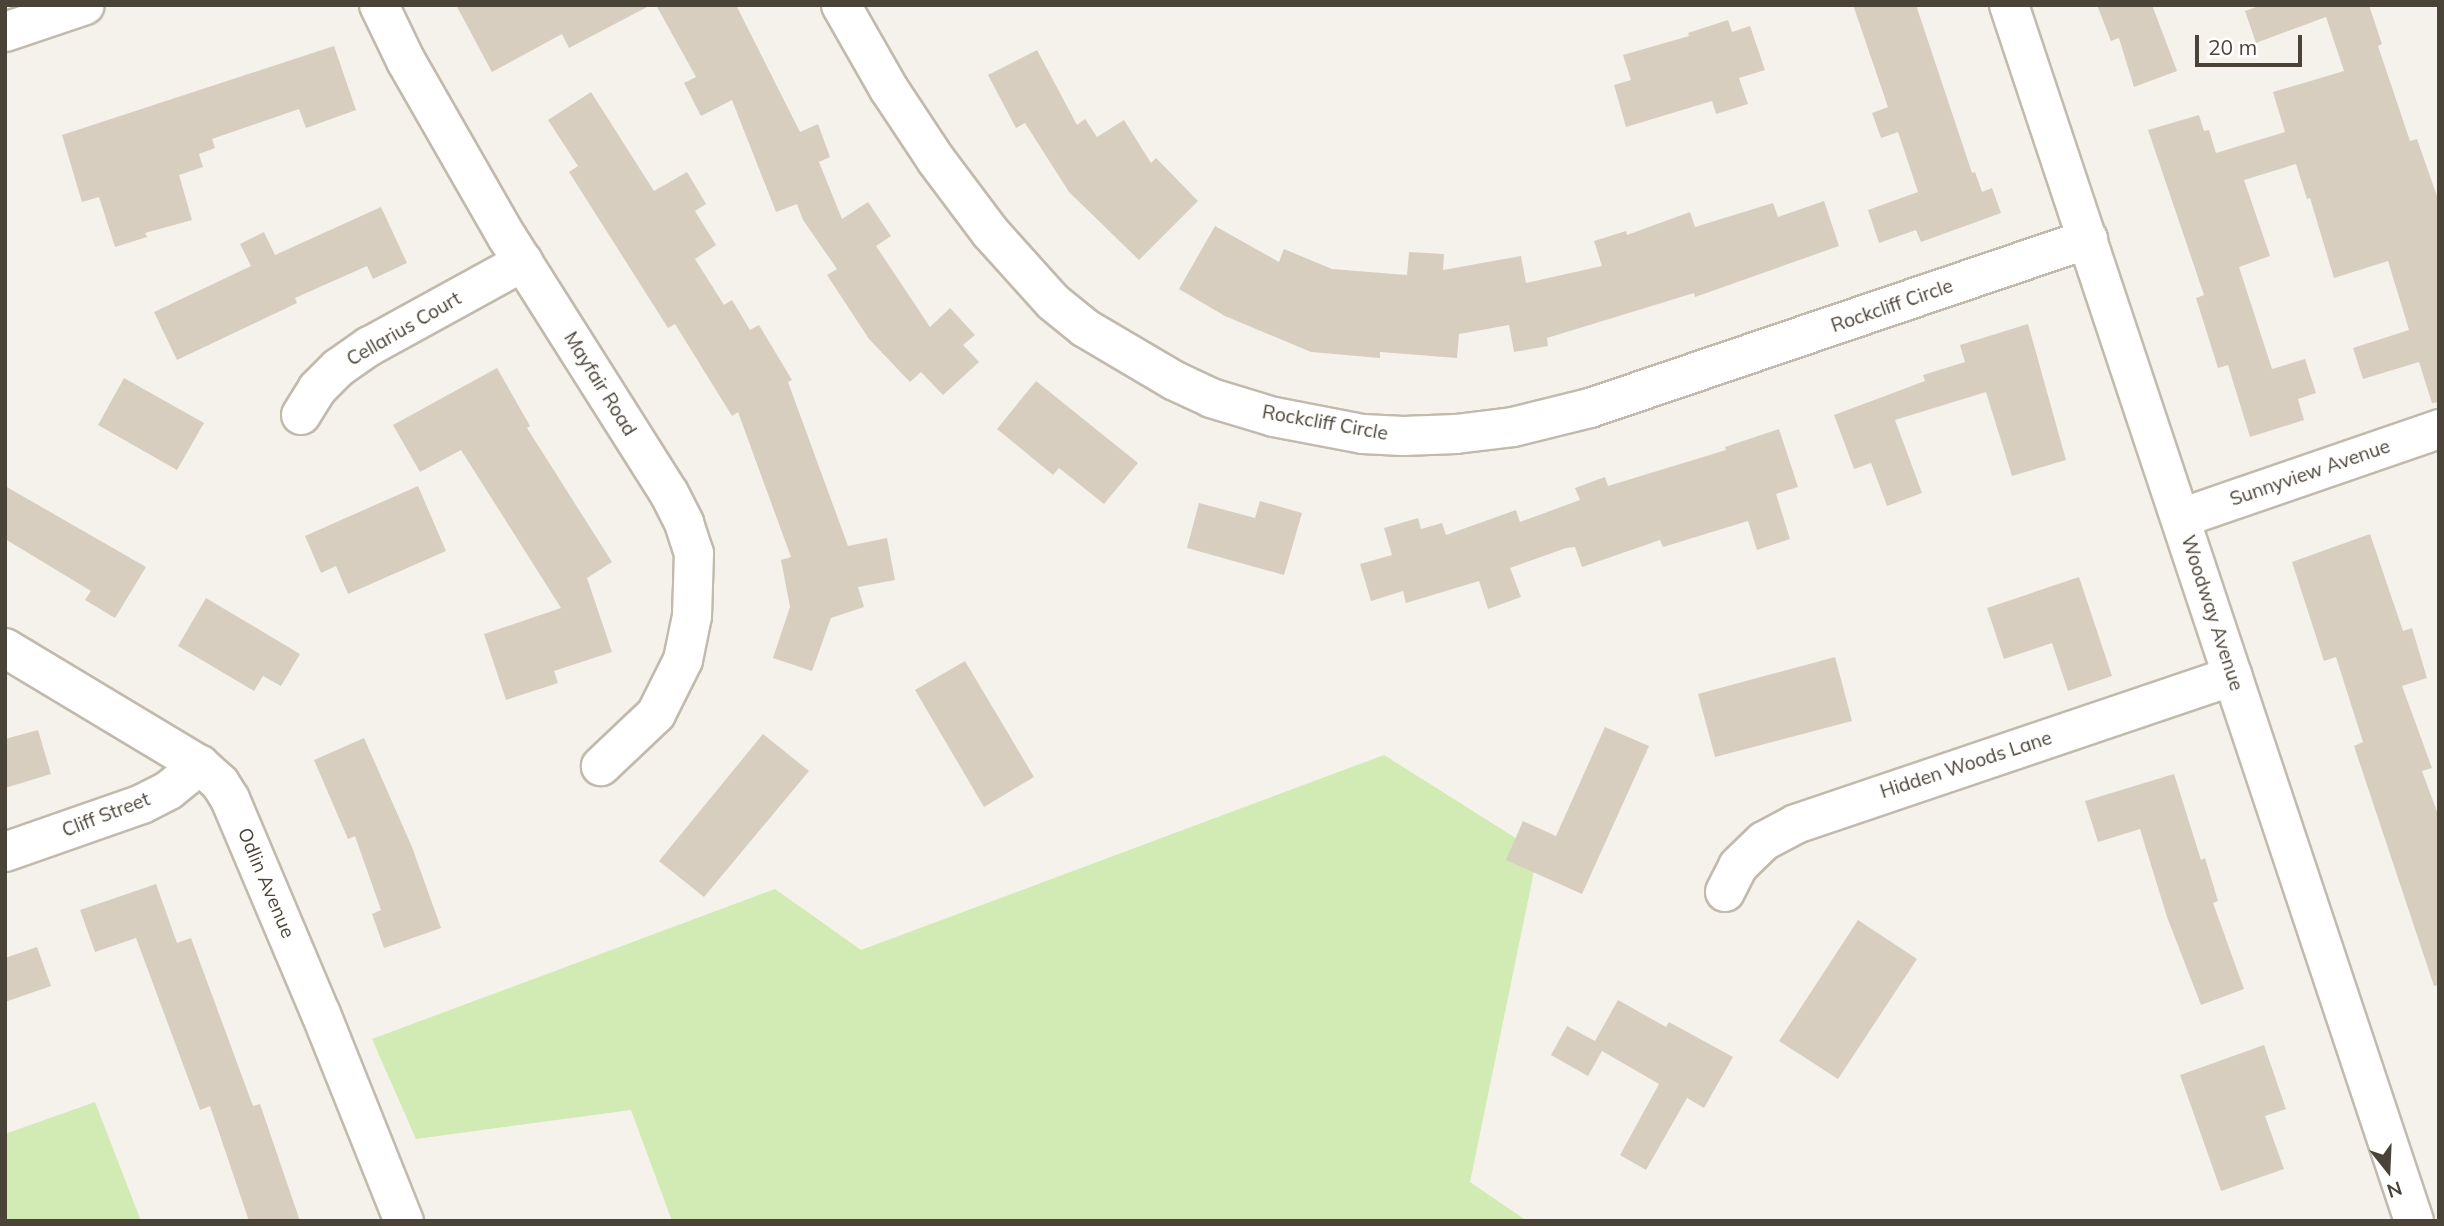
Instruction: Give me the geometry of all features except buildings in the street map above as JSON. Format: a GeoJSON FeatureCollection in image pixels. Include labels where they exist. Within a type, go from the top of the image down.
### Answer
{"type":"FeatureCollection","features":[{"type":"Feature","properties":{"kind":"street"},"geometry":{"type":"LineString","coordinates":[[5,32],[85,5]]}},
{"type":"Feature","properties":{"kind":"street","name":"Mayfair Road"},"geometry":{"type":"LineString","coordinates":[[379,5],[407,61],[523,262],[669,493],[684,523],[694,553],[692,616],[678,670],[656,714],[637,735],[601,766]]}},
{"type":"Feature","properties":{"kind":"street","name":"Rockcliff Circle"},"geometry":{"type":"LineString","coordinates":[[841,5],[889,89],[936,160],[990,232],[1053,302],[1096,336],[1175,382],[1211,398],[1287,420],[1363,434],[1403,436],[1456,434],[1513,427],[1590,408],[2088,239]]}},
{"type":"Feature","properties":{"kind":"street","name":"Woodway Avenue"},"geometry":{"type":"LineString","coordinates":[[2009,5],[2414,1221]]}},
{"type":"Feature","properties":{"kind":"street","name":"Cellarius Court"},"geometry":{"type":"LineString","coordinates":[[301,415],[317,389],[338,368],[370,346],[523,262]]}},
{"type":"Feature","properties":{"kind":"street","name":"Sunnyview Avenue"},"geometry":{"type":"LineString","coordinates":[[2180,518],[2439,429]]}},
{"type":"Feature","properties":{"kind":"street","name":"Odlin Avenue"},"geometry":{"type":"LineString","coordinates":[[5,648],[200,765],[220,783],[230,799],[404,1221]]}},
{"type":"Feature","properties":{"kind":"street","name":"Hidden Woods Lane"},"geometry":{"type":"LineString","coordinates":[[1725,892],[1738,866],[1764,841],[1796,824],[2233,676]]}},
{"type":"Feature","properties":{"kind":"street","name":"Cliff Street"},"geometry":{"type":"LineString","coordinates":[[5,852],[142,804],[169,790],[200,765]]}},
{"type":"Feature","properties":{"kind":"green space"},"geometry":{"type":"Polygon","coordinates":[[[1384,755],[1538,852],[1470,1182],[1527,1221],[672,1221],[631,1110],[416,1139],[372,1039],[775,889],[861,950],[1384,755]]]}},
{"type":"Feature","properties":{"kind":"green space"},"geometry":{"type":"Polygon","coordinates":[[[95,1102],[141,1221],[5,1221],[5,1134],[95,1102]]]}}]}
